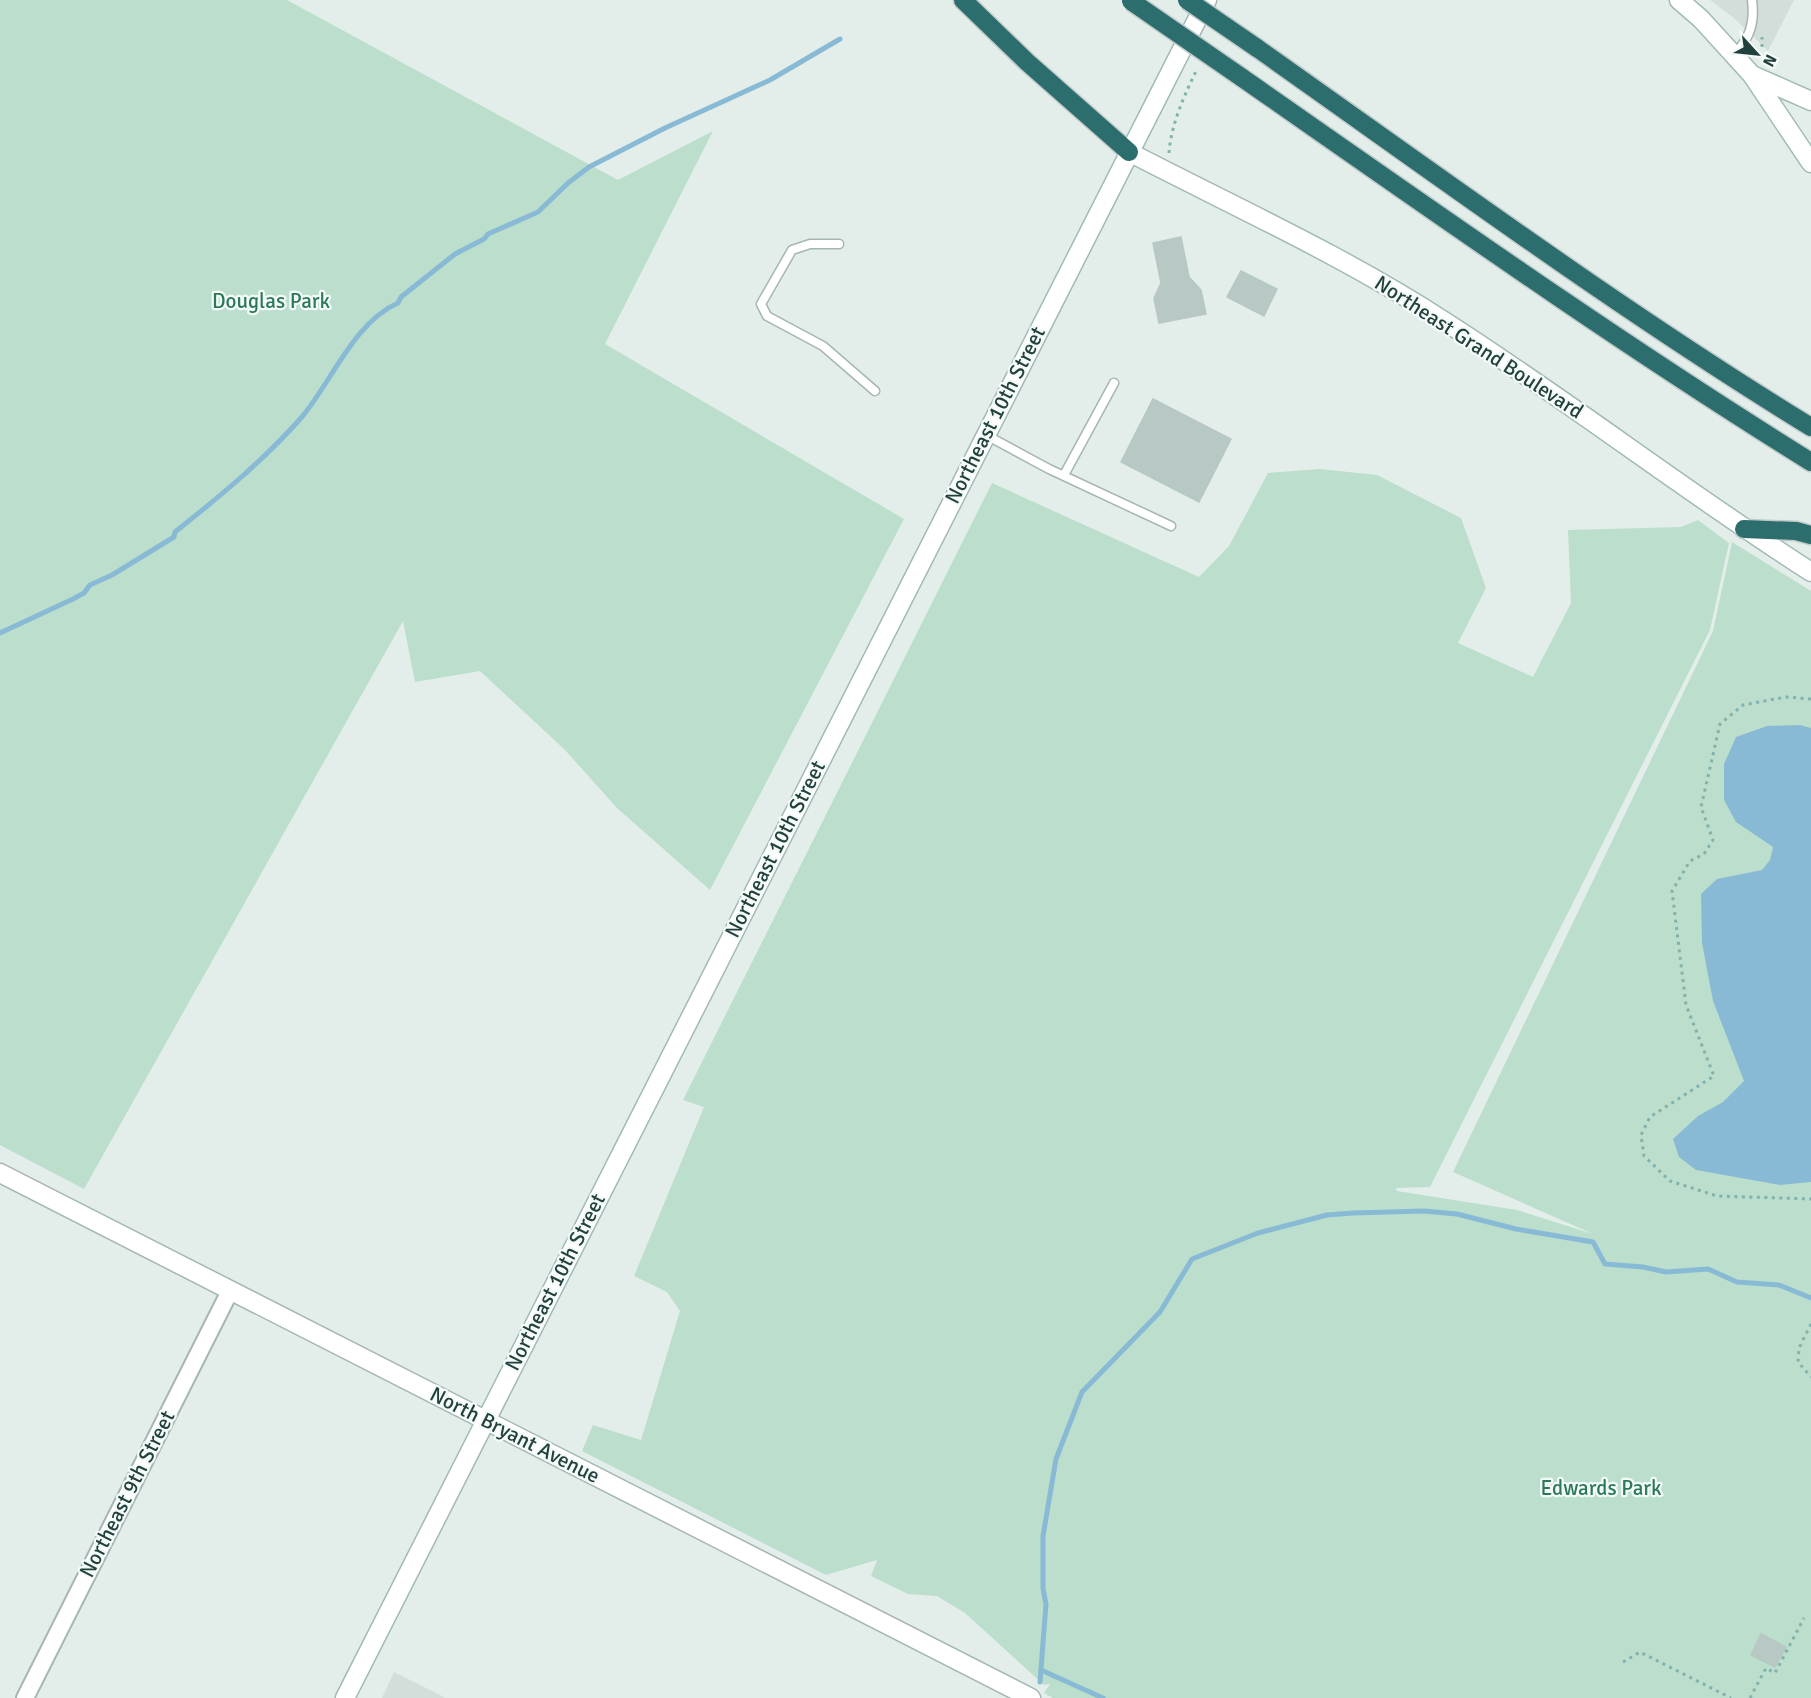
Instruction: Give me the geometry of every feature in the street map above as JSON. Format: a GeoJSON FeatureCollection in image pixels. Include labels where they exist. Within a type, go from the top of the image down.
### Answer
{"type":"FeatureCollection","features":[{"type":"Feature","properties":{"kind":"highway"},"geometry":{"type":"LineString","coordinates":[[963,0],[1027,62],[1129,152]]}},
{"type":"Feature","properties":{"kind":"highway"},"geometry":{"type":"LineString","coordinates":[[1187,0],[1700,359],[1811,427]]}},
{"type":"Feature","properties":{"kind":"highway"},"geometry":{"type":"LineString","coordinates":[[1131,1],[1580,314],[1681,381],[1811,462]]}},
{"type":"Feature","properties":{"kind":"highway"},"geometry":{"type":"LineString","coordinates":[[1744,529],[1796,531],[1811,535]]}},
{"type":"Feature","properties":{"kind":"main road","name":"Northeast 10th Street"},"geometry":{"type":"LineString","coordinates":[[346,1698],[1207,0]]}},
{"type":"Feature","properties":{"kind":"main road"},"geometry":{"type":"LineString","coordinates":[[1679,0],[1701,19],[1752,75],[1811,163]]}},
{"type":"Feature","properties":{"kind":"main road"},"geometry":{"type":"LineString","coordinates":[[1752,75],[1811,101]]}},
{"type":"Feature","properties":{"kind":"main road","name":"Northeast Grand Boulevard"},"geometry":{"type":"LineString","coordinates":[[1129,152],[1368,274],[1492,353],[1744,529],[1811,572]]}},
{"type":"Feature","properties":{"kind":"main road","name":"North Bryant Avenue"},"geometry":{"type":"LineString","coordinates":[[0,1173],[1031,1698]]}},
{"type":"Feature","properties":{"kind":"street","name":"Northeast 9th Street"},"geometry":{"type":"LineString","coordinates":[[25,1698],[230,1291]]}},
{"type":"Feature","properties":{"kind":"lane"},"geometry":{"type":"LineString","coordinates":[[1734,55],[1748,41],[1754,16],[1752,0]]}},
{"type":"Feature","properties":{"kind":"lane"},"geometry":{"type":"LineString","coordinates":[[839,244],[810,244],[792,250],[761,304],[767,316],[823,345],[875,391]]}},
{"type":"Feature","properties":{"kind":"lane"},"geometry":{"type":"LineString","coordinates":[[1064,476],[1114,383]]}},
{"type":"Feature","properties":{"kind":"lane"},"geometry":{"type":"LineString","coordinates":[[985,434],[1064,476],[1171,526]]}},
{"type":"Feature","properties":{"kind":"path"},"geometry":{"type":"LineString","coordinates":[[1171,155],[1170,140],[1183,101],[1201,61]]}},
{"type":"Feature","properties":{"kind":"path"},"geometry":{"type":"LineString","coordinates":[[1811,699],[1786,698],[1743,705],[1720,724],[1701,807],[1713,840],[1704,854],[1690,861],[1672,891],[1686,1005],[1714,1076],[1650,1118],[1641,1135],[1644,1156],[1670,1181],[1717,1196],[1811,1199]]}},
{"type":"Feature","properties":{"kind":"path"},"geometry":{"type":"LineString","coordinates":[[1811,1324],[1803,1340],[1798,1362],[1811,1377]]}},
{"type":"Feature","properties":{"kind":"path"},"geometry":{"type":"LineString","coordinates":[[1750,1698],[1766,1668],[1775,1673],[1804,1618]]}},
{"type":"Feature","properties":{"kind":"path"},"geometry":{"type":"LineString","coordinates":[[1623,1662],[1640,1652],[1731,1698]]}},
{"type":"Feature","properties":{"kind":"shaded area"},"geometry":{"type":"Polygon","coordinates":[[[1710,0],[1794,0],[1768,51],[1735,19],[1710,0]]]}},
{"type":"Feature","properties":{"kind":"shaded area"},"geometry":{"type":"Polygon","coordinates":[[[394,1672],[446,1698],[382,1698],[394,1672]]]}},
{"type":"Feature","properties":{"kind":"green space","name":"Douglas Park"},"geometry":{"type":"Polygon","coordinates":[[[0,0],[287,0],[618,180],[713,131],[605,344],[904,519],[710,890],[617,808],[565,750],[480,671],[415,682],[403,621],[84,1189],[0,1145],[0,0]]]}},
{"type":"Feature","properties":{"kind":"green space","name":"Edwards Park"},"geometry":{"type":"Polygon","coordinates":[[[1320,469],[1377,475],[1461,518],[1486,588],[1458,643],[1533,677],[1571,603],[1568,530],[1681,527],[1698,520],[1729,543],[1710,630],[1430,1187],[1396,1188],[1397,1191],[1517,1210],[1593,1234],[1453,1172],[1713,631],[1732,542],[1811,591],[1811,1698],[1053,1698],[1044,1693],[1050,1684],[1044,1685],[965,1613],[937,1596],[908,1594],[871,1576],[877,1560],[826,1575],[582,1451],[593,1425],[641,1440],[680,1311],[667,1292],[634,1276],[704,1107],[683,1100],[992,483],[1199,577],[1229,546],[1268,473],[1320,469]]]}},
{"type":"Feature","properties":{"kind":"water"},"geometry":{"type":"Polygon","coordinates":[[[1800,725],[1811,728],[1811,1182],[1780,1185],[1696,1170],[1679,1157],[1673,1139],[1698,1116],[1723,1102],[1744,1081],[1713,1001],[1702,943],[1701,894],[1717,879],[1762,870],[1770,860],[1773,847],[1736,822],[1724,800],[1724,764],[1736,737],[1767,726],[1800,725]]]}},
{"type":"Feature","properties":{"kind":"building"},"geometry":{"type":"Polygon","coordinates":[[[1181,237],[1189,277],[1201,290],[1206,314],[1159,323],[1154,298],[1161,283],[1153,243],[1181,237]]]}},
{"type":"Feature","properties":{"kind":"building"},"geometry":{"type":"Polygon","coordinates":[[[1241,271],[1277,289],[1264,316],[1227,297],[1241,271]]]}},
{"type":"Feature","properties":{"kind":"building"},"geometry":{"type":"Polygon","coordinates":[[[1153,399],[1231,439],[1199,502],[1121,462],[1153,399]]]}},
{"type":"Feature","properties":{"kind":"building"},"geometry":{"type":"Polygon","coordinates":[[[1761,1634],[1786,1647],[1775,1667],[1751,1655],[1761,1634]]]}},
{"type":"Feature","properties":{"kind":"waterway"},"geometry":{"type":"LineString","coordinates":[[0,633],[84,593],[90,585],[112,575],[174,537],[175,532],[256,464],[301,418],[344,354],[368,324],[382,312],[398,303],[401,297],[455,254],[484,239],[488,234],[538,212],[568,183],[589,167],[665,128],[770,80],[840,39]]}},
{"type":"Feature","properties":{"kind":"waterway"},"geometry":{"type":"LineString","coordinates":[[1040,1682],[1046,1604],[1043,1589],[1043,1536],[1056,1459],[1082,1392],[1160,1312],[1192,1259],[1258,1233],[1327,1215],[1424,1211],[1457,1214],[1516,1229],[1593,1242],[1605,1264],[1643,1267],[1666,1272],[1708,1269],[1737,1282],[1779,1285],[1811,1298]]}},
{"type":"Feature","properties":{"kind":"waterway"},"geometry":{"type":"LineString","coordinates":[[1041,1670],[1103,1698]]}}]}
